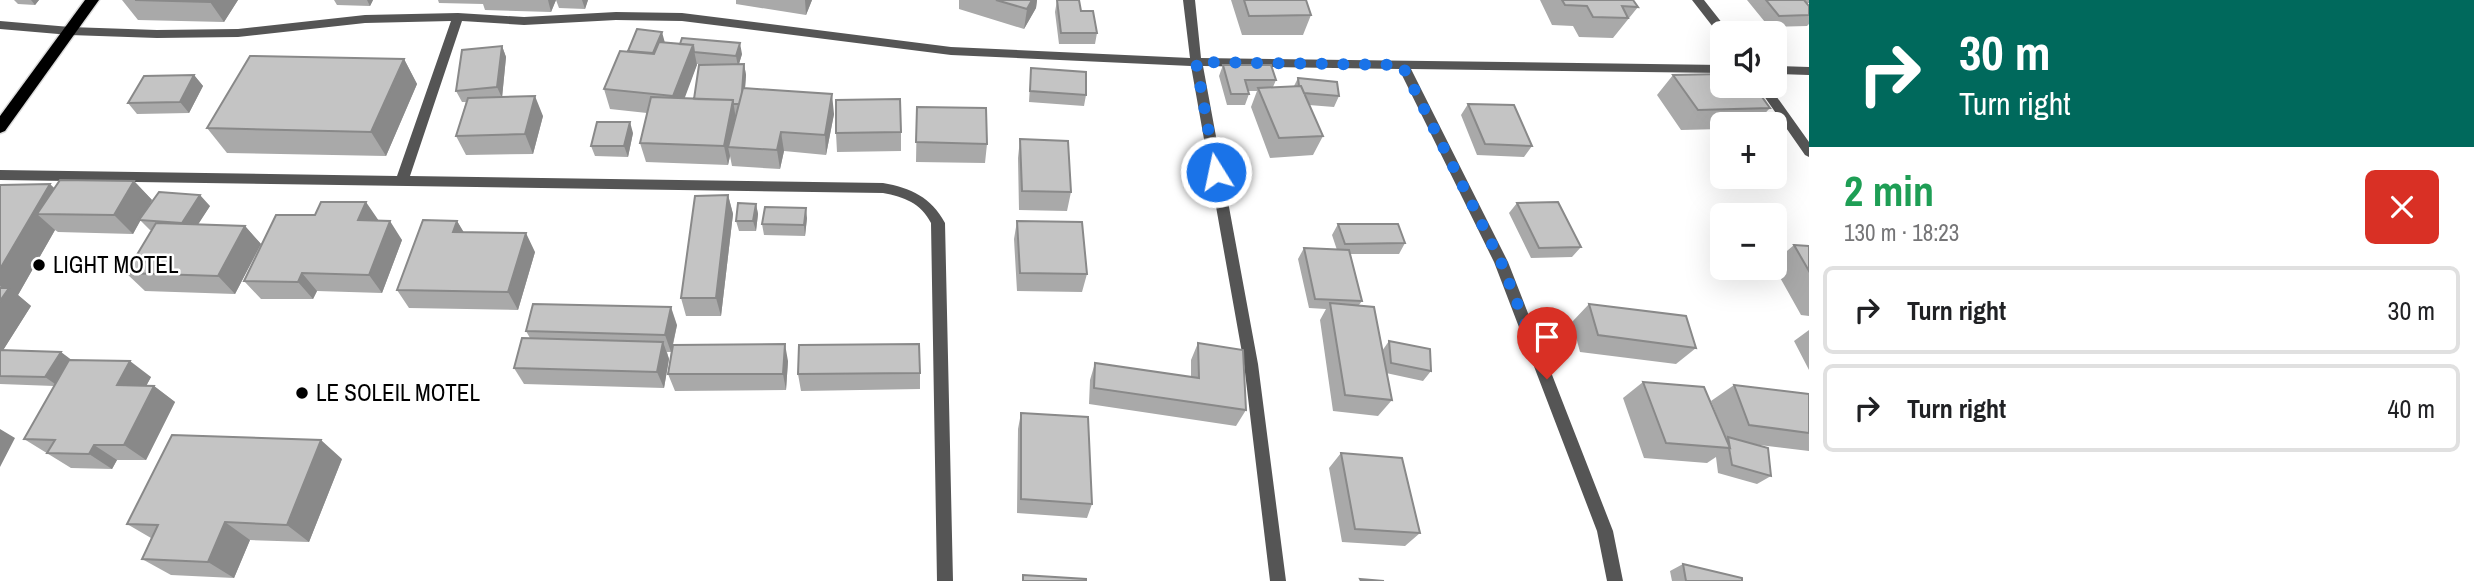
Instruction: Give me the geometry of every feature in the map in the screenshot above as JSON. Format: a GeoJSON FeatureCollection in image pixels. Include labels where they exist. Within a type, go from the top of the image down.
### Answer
{"type":"FeatureCollection","features":[{"type":"Feature","properties":{"kind":"main road"},"geometry":{"type":"LineString","coordinates":[[0,127],[92,0]]}},
{"type":"Feature","properties":{"kind":"street"},"geometry":{"type":"LineString","coordinates":[[1189,0],[1196,62],[1251,364],[1278,581]]}},
{"type":"Feature","properties":{"kind":"street"},"geometry":{"type":"LineString","coordinates":[[1699,0],[1715,21]]}},
{"type":"Feature","properties":{"kind":"street"},"geometry":{"type":"LineString","coordinates":[[0,25],[70,31],[238,33],[365,19],[458,17],[524,21],[616,16],[682,17],[951,51],[1196,62],[1710,69]]}},
{"type":"Feature","properties":{"kind":"street"},"geometry":{"type":"LineString","coordinates":[[402,181],[458,17]]}},
{"type":"Feature","properties":{"kind":"street"},"geometry":{"type":"LineString","coordinates":[[1402,65],[1501,262],[1605,531],[1615,581]]}},
{"type":"Feature","properties":{"kind":"street"},"geometry":{"type":"LineString","coordinates":[[1787,70],[1809,71]]}},
{"type":"Feature","properties":{"kind":"street"},"geometry":{"type":"LineString","coordinates":[[1771,98],[1809,152]]}},
{"type":"Feature","properties":{"kind":"street"},"geometry":{"type":"LineString","coordinates":[[0,175],[883,188],[905,191],[933,210],[939,223],[946,581]]}},
{"type":"Feature","properties":{"kind":"building"},"geometry":{"type":"Polygon","coordinates":[[[135,0],[212,0],[210,2],[135,0]]]}},
{"type":"Feature","properties":{"kind":"building"},"geometry":{"type":"Polygon","coordinates":[[[996,0],[1032,0],[1027,9],[996,0]]]}},
{"type":"Feature","properties":{"kind":"building"},"geometry":{"type":"Polygon","coordinates":[[[1057,0],[1079,0],[1081,11],[1093,11],[1097,33],[1061,33],[1057,0]]]}},
{"type":"Feature","properties":{"kind":"building"},"geometry":{"type":"Polygon","coordinates":[[[1244,0],[1306,0],[1311,15],[1249,16],[1244,0]]]}},
{"type":"Feature","properties":{"kind":"building"},"geometry":{"type":"Polygon","coordinates":[[[1562,0],[1633,0],[1638,7],[1622,6],[1628,18],[1593,17],[1587,6],[1565,5],[1562,0]]]}},
{"type":"Feature","properties":{"kind":"building"},"geometry":{"type":"Polygon","coordinates":[[[1766,0],[1804,0],[1809,6],[1809,15],[1779,16],[1766,0]]]}},
{"type":"Feature","properties":{"kind":"building"},"geometry":{"type":"Polygon","coordinates":[[[637,29],[662,32],[653,53],[628,51],[637,29]]]}},
{"type":"Feature","properties":{"kind":"building"},"geometry":{"type":"Polygon","coordinates":[[[682,38],[740,43],[736,56],[694,52],[693,45],[680,44],[682,38]]]}},
{"type":"Feature","properties":{"kind":"building"},"geometry":{"type":"Polygon","coordinates":[[[659,42],[693,45],[673,96],[604,89],[620,51],[654,54],[659,42]]]}},
{"type":"Feature","properties":{"kind":"building"},"geometry":{"type":"Polygon","coordinates":[[[502,46],[497,87],[456,91],[462,50],[502,46]]]}},
{"type":"Feature","properties":{"kind":"building"},"geometry":{"type":"Polygon","coordinates":[[[250,56],[404,59],[371,132],[207,128],[250,56]]]}},
{"type":"Feature","properties":{"kind":"building"},"geometry":{"type":"Polygon","coordinates":[[[744,64],[739,104],[733,104],[733,100],[694,99],[699,65],[744,64]]]}},
{"type":"Feature","properties":{"kind":"building"},"geometry":{"type":"Polygon","coordinates":[[[1223,65],[1271,65],[1276,80],[1245,80],[1249,94],[1231,94],[1223,65]]]}},
{"type":"Feature","properties":{"kind":"building"},"geometry":{"type":"Polygon","coordinates":[[[1031,68],[1086,72],[1086,95],[1030,91],[1031,68]]]}},
{"type":"Feature","properties":{"kind":"building"},"geometry":{"type":"Polygon","coordinates":[[[1710,74],[1710,98],[1763,98],[1770,108],[1698,110],[1673,75],[1710,74]]]}},
{"type":"Feature","properties":{"kind":"building"},"geometry":{"type":"Polygon","coordinates":[[[194,75],[180,102],[128,103],[144,76],[194,75]]]}},
{"type":"Feature","properties":{"kind":"building"},"geometry":{"type":"Polygon","coordinates":[[[1298,78],[1337,82],[1339,96],[1304,93],[1298,78]]]}},
{"type":"Feature","properties":{"kind":"building"},"geometry":{"type":"Polygon","coordinates":[[[1301,86],[1323,136],[1279,138],[1258,88],[1301,86]]]}},
{"type":"Feature","properties":{"kind":"building"},"geometry":{"type":"Polygon","coordinates":[[[743,88],[832,94],[825,135],[781,132],[777,150],[728,147],[743,88]]]}},
{"type":"Feature","properties":{"kind":"building"},"geometry":{"type":"Polygon","coordinates":[[[535,96],[525,134],[456,136],[468,98],[535,96]]]}},
{"type":"Feature","properties":{"kind":"building"},"geometry":{"type":"Polygon","coordinates":[[[651,97],[733,100],[724,146],[640,143],[651,97]]]}},
{"type":"Feature","properties":{"kind":"building"},"geometry":{"type":"Polygon","coordinates":[[[900,99],[901,132],[836,133],[836,100],[900,99]]]}},
{"type":"Feature","properties":{"kind":"building"},"geometry":{"type":"Polygon","coordinates":[[[1468,104],[1514,105],[1532,146],[1485,144],[1468,104]]]}},
{"type":"Feature","properties":{"kind":"building"},"geometry":{"type":"Polygon","coordinates":[[[917,107],[986,108],[987,144],[916,142],[917,107]]]}},
{"type":"Feature","properties":{"kind":"building"},"geometry":{"type":"Polygon","coordinates":[[[597,122],[630,122],[624,146],[591,146],[597,122]]]}},
{"type":"Feature","properties":{"kind":"building"},"geometry":{"type":"Polygon","coordinates":[[[1020,139],[1068,141],[1071,192],[1022,191],[1020,139]]]}},
{"type":"Feature","properties":{"kind":"building"},"geometry":{"type":"Polygon","coordinates":[[[60,180],[134,181],[114,215],[37,214],[60,180]]]}},
{"type":"Feature","properties":{"kind":"building"},"geometry":{"type":"Polygon","coordinates":[[[50,184],[0,269],[0,185],[50,184]]]}},
{"type":"Feature","properties":{"kind":"building"},"geometry":{"type":"Polygon","coordinates":[[[159,192],[200,195],[182,223],[139,220],[159,192]]]}},
{"type":"Feature","properties":{"kind":"building"},"geometry":{"type":"Polygon","coordinates":[[[728,195],[716,298],[681,298],[695,196],[728,195]]]}},
{"type":"Feature","properties":{"kind":"building"},"geometry":{"type":"Polygon","coordinates":[[[321,202],[366,202],[358,220],[390,221],[369,275],[302,273],[298,282],[244,281],[276,215],[315,215],[321,202]]]}},
{"type":"Feature","properties":{"kind":"building"},"geometry":{"type":"Polygon","coordinates":[[[1558,202],[1581,247],[1539,248],[1517,203],[1558,202]]]}},
{"type":"Feature","properties":{"kind":"building"},"geometry":{"type":"Polygon","coordinates":[[[738,203],[756,204],[753,221],[736,221],[738,203]]]}},
{"type":"Feature","properties":{"kind":"building"},"geometry":{"type":"Polygon","coordinates":[[[765,207],[806,208],[804,225],[762,224],[765,207]]]}},
{"type":"Feature","properties":{"kind":"building"},"geometry":{"type":"Polygon","coordinates":[[[423,220],[457,221],[453,232],[526,233],[508,292],[397,290],[423,220]]]}},
{"type":"Feature","properties":{"kind":"building"},"geometry":{"type":"Polygon","coordinates":[[[1017,221],[1082,222],[1087,274],[1020,273],[1017,221]]]}},
{"type":"Feature","properties":{"kind":"building"},"geometry":{"type":"Polygon","coordinates":[[[156,223],[245,226],[218,276],[126,273],[156,223]]]}},
{"type":"Feature","properties":{"kind":"building"},"geometry":{"type":"Polygon","coordinates":[[[1338,224],[1398,224],[1405,243],[1345,244],[1338,224]]]}},
{"type":"Feature","properties":{"kind":"building"},"geometry":{"type":"Polygon","coordinates":[[[1794,245],[1809,246],[1809,271],[1794,245]]]}},
{"type":"Feature","properties":{"kind":"building"},"geometry":{"type":"Polygon","coordinates":[[[1304,248],[1349,250],[1362,301],[1315,299],[1304,248]]]}},
{"type":"Feature","properties":{"kind":"building"},"geometry":{"type":"Polygon","coordinates":[[[0,288],[9,288],[0,301],[0,288]]]}},
{"type":"Feature","properties":{"kind":"building"},"geometry":{"type":"Polygon","coordinates":[[[1330,303],[1374,307],[1392,400],[1345,395],[1330,303]]]}},
{"type":"Feature","properties":{"kind":"building"},"geometry":{"type":"Polygon","coordinates":[[[533,304],[671,307],[665,335],[526,331],[533,304]]]}},
{"type":"Feature","properties":{"kind":"building"},"geometry":{"type":"Polygon","coordinates":[[[1589,304],[1686,316],[1696,348],[1598,335],[1589,304]]]}},
{"type":"Feature","properties":{"kind":"building"},"geometry":{"type":"Polygon","coordinates":[[[522,338],[663,342],[657,372],[514,368],[522,338]]]}},
{"type":"Feature","properties":{"kind":"building"},"geometry":{"type":"Polygon","coordinates":[[[1389,341],[1430,349],[1431,371],[1391,363],[1389,341]]]}},
{"type":"Feature","properties":{"kind":"building"},"geometry":{"type":"Polygon","coordinates":[[[1198,343],[1243,350],[1246,410],[1094,388],[1095,363],[1199,378],[1198,343]]]}},
{"type":"Feature","properties":{"kind":"building"},"geometry":{"type":"Polygon","coordinates":[[[785,344],[783,374],[668,374],[673,345],[785,344]]]}},
{"type":"Feature","properties":{"kind":"building"},"geometry":{"type":"Polygon","coordinates":[[[919,344],[920,373],[798,374],[799,345],[919,344]]]}},
{"type":"Feature","properties":{"kind":"building"},"geometry":{"type":"Polygon","coordinates":[[[0,350],[61,352],[45,377],[0,376],[0,350]]]}},
{"type":"Feature","properties":{"kind":"building"},"geometry":{"type":"Polygon","coordinates":[[[69,360],[130,361],[117,385],[154,386],[124,445],[94,445],[89,454],[47,453],[55,440],[24,439],[69,360]]]}},
{"type":"Feature","properties":{"kind":"building"},"geometry":{"type":"Polygon","coordinates":[[[1643,382],[1704,387],[1730,448],[1666,443],[1643,382]]]}},
{"type":"Feature","properties":{"kind":"building"},"geometry":{"type":"Polygon","coordinates":[[[1734,385],[1809,394],[1809,433],[1749,425],[1734,385]]]}},
{"type":"Feature","properties":{"kind":"building"},"geometry":{"type":"Polygon","coordinates":[[[1021,413],[1088,417],[1092,504],[1021,499],[1021,413]]]}},
{"type":"Feature","properties":{"kind":"building"},"geometry":{"type":"Polygon","coordinates":[[[172,435],[321,440],[287,525],[225,522],[208,562],[142,559],[158,525],[127,524],[172,435]]]}},
{"type":"Feature","properties":{"kind":"building"},"geometry":{"type":"Polygon","coordinates":[[[1728,437],[1768,448],[1771,476],[1732,465],[1728,437]]]}},
{"type":"Feature","properties":{"kind":"building"},"geometry":{"type":"Polygon","coordinates":[[[1341,453],[1402,458],[1420,533],[1355,529],[1341,453]]]}},
{"type":"Feature","properties":{"kind":"building"},"geometry":{"type":"Polygon","coordinates":[[[1683,564],[1742,578],[1742,581],[1686,581],[1683,564]]]}},
{"type":"Feature","properties":{"kind":"building"},"geometry":{"type":"Polygon","coordinates":[[[1023,575],[1086,579],[1086,581],[1023,581],[1023,575]]]}},
{"type":"Feature","properties":{"kind":"place","name":"LIGHT MOTEL"},"geometry":{"type":"Point","coordinates":[39,265]}},
{"type":"Feature","properties":{"kind":"place","name":"LE SOLEIL MOTEL"},"geometry":{"type":"Point","coordinates":[302,393]}},
{"type":"Feature","properties":{"kind":"route"},"geometry":{"type":"LineString","coordinates":[[1216,172],[1196,62],[1402,65],[1501,262],[1547,379]]}}]}
